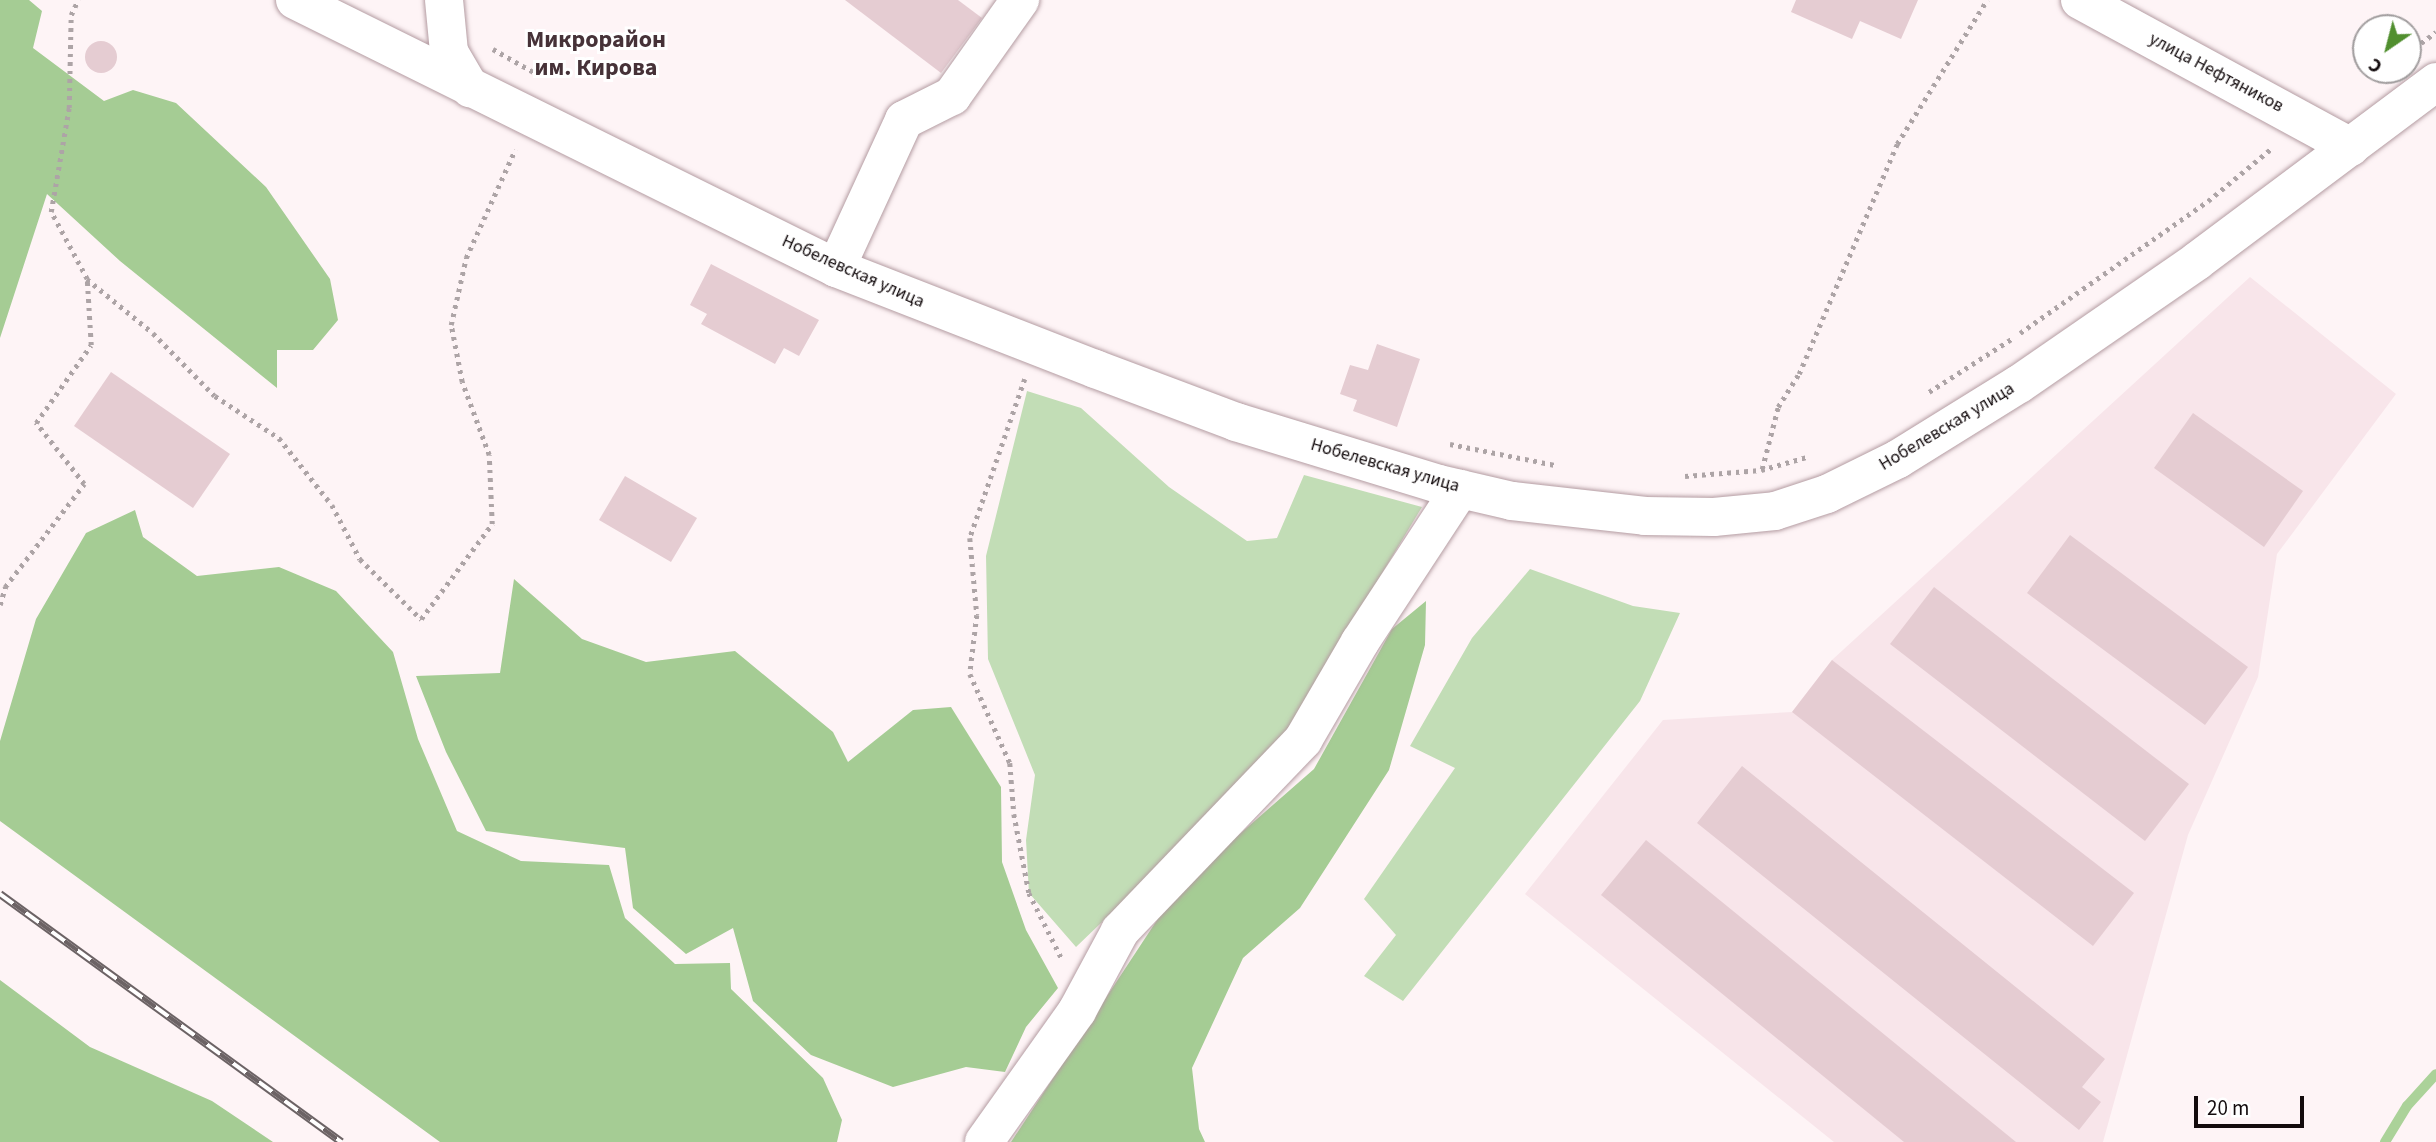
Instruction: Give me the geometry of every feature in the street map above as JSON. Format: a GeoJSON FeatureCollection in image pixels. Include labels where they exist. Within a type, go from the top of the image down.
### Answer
{"type":"FeatureCollection","features":[{"type":"Feature","properties":{"kind":"street","name":"Нобелевская улица"},"geometry":{"type":"LineString","coordinates":[[295,0],[836,268],[1236,422],[1460,489],[1579,509],[1714,517],[1775,511],[1827,494],[1898,459],[2019,384],[2197,261],[2436,82]]}},
{"type":"Feature","properties":{"kind":"street"},"geometry":{"type":"LineString","coordinates":[[836,268],[904,120],[952,96],[1020,0]]}},
{"type":"Feature","properties":{"kind":"street","name":"улица Нефтяников"},"geometry":{"type":"LineString","coordinates":[[2080,0],[2309,121],[2351,147]]}},
{"type":"Feature","properties":{"kind":"street"},"geometry":{"type":"LineString","coordinates":[[444,10],[449,52],[470,88]]}},
{"type":"Feature","properties":{"kind":"street"},"geometry":{"type":"LineString","coordinates":[[984,1142],[1093,982],[1121,932],[1235,817],[1303,740],[1360,642],[1460,489]]}},
{"type":"Feature","properties":{"kind":"path"},"geometry":{"type":"LineString","coordinates":[[78,0],[71,15],[69,108],[51,212],[87,279],[153,333],[215,396],[279,438],[332,505],[360,559],[421,619],[492,524],[489,454],[462,382],[451,325],[466,258],[529,117]]}},
{"type":"Feature","properties":{"kind":"path"},"geometry":{"type":"LineString","coordinates":[[1761,470],[1779,407],[1799,374],[1896,144],[1987,0]]}},
{"type":"Feature","properties":{"kind":"path"},"geometry":{"type":"LineString","coordinates":[[444,10],[550,81]]}},
{"type":"Feature","properties":{"kind":"path"},"geometry":{"type":"LineString","coordinates":[[1924,394],[2208,201],[2309,121]]}},
{"type":"Feature","properties":{"kind":"path"},"geometry":{"type":"LineString","coordinates":[[0,605],[5,587],[85,484],[37,423],[91,345],[87,279]]}},
{"type":"Feature","properties":{"kind":"path"},"geometry":{"type":"LineString","coordinates":[[1036,346],[970,538],[977,615],[970,674],[1010,763],[1014,814],[1029,893],[1065,964],[1093,982]]}},
{"type":"Feature","properties":{"kind":"path"},"geometry":{"type":"LineString","coordinates":[[1435,441],[1566,466]]}},
{"type":"Feature","properties":{"kind":"path"},"geometry":{"type":"LineString","coordinates":[[1682,476],[1761,470],[1815,455]]}},
{"type":"Feature","properties":{"kind":"shaded area"},"geometry":{"type":"Polygon","coordinates":[[[2250,277],[2396,394],[2277,554],[2258,677],[2188,835],[2103,1142],[1834,1142],[1525,894],[1663,720],[1792,712],[1832,660],[2250,277]]]}},
{"type":"Feature","properties":{"kind":"green space"},"geometry":{"type":"Polygon","coordinates":[[[0,0],[29,0],[42,11],[33,48],[104,101],[133,90],[176,103],[266,187],[330,279],[338,320],[313,350],[277,350],[277,388],[120,261],[47,194],[0,338],[0,0]]]}},
{"type":"Feature","properties":{"kind":"green space"},"geometry":{"type":"Polygon","coordinates":[[[1027,391],[1081,408],[1169,487],[1247,541],[1277,538],[1304,475],[1422,507],[1290,726],[1225,804],[1076,947],[1029,893],[1026,840],[1035,775],[988,659],[986,556],[1027,391]]]}},
{"type":"Feature","properties":{"kind":"green space"},"geometry":{"type":"Polygon","coordinates":[[[135,510],[143,537],[197,576],[279,567],[336,591],[393,652],[418,739],[457,831],[521,861],[609,865],[625,918],[675,964],[730,963],[731,989],[823,1078],[842,1120],[837,1142],[440,1142],[0,821],[0,741],[36,619],[86,533],[135,510]]]}},
{"type":"Feature","properties":{"kind":"green space"},"geometry":{"type":"Polygon","coordinates":[[[1530,569],[1633,606],[1680,613],[1640,701],[1403,1001],[1364,976],[1396,935],[1364,899],[1455,768],[1410,746],[1472,638],[1530,569]]]}},
{"type":"Feature","properties":{"kind":"green space"},"geometry":{"type":"Polygon","coordinates":[[[514,579],[582,639],[646,662],[735,651],[833,732],[848,762],[913,710],[951,707],[1001,787],[1002,862],[1026,930],[1058,988],[1026,1027],[1005,1072],[966,1067],[893,1087],[811,1055],[753,1001],[733,928],[686,954],[633,908],[625,848],[486,831],[446,752],[416,676],[500,673],[514,579]]]}},
{"type":"Feature","properties":{"kind":"green space"},"geometry":{"type":"Polygon","coordinates":[[[1426,601],[1425,645],[1389,770],[1300,908],[1243,958],[1192,1068],[1199,1129],[1205,1142],[1011,1142],[1165,908],[1217,854],[1314,769],[1392,629],[1426,601]]]}},
{"type":"Feature","properties":{"kind":"green space"},"geometry":{"type":"Polygon","coordinates":[[[0,980],[90,1047],[212,1101],[273,1142],[0,1142],[0,980]]]}},
{"type":"Feature","properties":{"kind":"building"},"geometry":{"type":"Polygon","coordinates":[[[845,0],[958,0],[982,18],[941,73],[845,0]]]}},
{"type":"Feature","properties":{"kind":"building"},"geometry":{"type":"Polygon","coordinates":[[[1796,0],[1918,0],[1901,39],[1860,21],[1852,39],[1791,12],[1796,0]]]}},
{"type":"Feature","properties":{"kind":"building"},"geometry":{"type":"Polygon","coordinates":[[[101,41],[113,45],[117,57],[113,69],[101,73],[89,69],[85,57],[89,45],[101,41]]]}},
{"type":"Feature","properties":{"kind":"building"},"geometry":{"type":"Polygon","coordinates":[[[711,264],[819,320],[799,356],[784,348],[775,364],[701,324],[707,314],[690,305],[711,264]]]}},
{"type":"Feature","properties":{"kind":"building"},"geometry":{"type":"Polygon","coordinates":[[[1377,344],[1420,359],[1397,427],[1353,411],[1357,400],[1340,394],[1350,365],[1368,370],[1377,344]]]}},
{"type":"Feature","properties":{"kind":"building"},"geometry":{"type":"Polygon","coordinates":[[[111,372],[230,454],[193,508],[74,426],[111,372]]]}},
{"type":"Feature","properties":{"kind":"building"},"geometry":{"type":"Polygon","coordinates":[[[2193,413],[2303,491],[2264,547],[2154,468],[2193,413]]]}},
{"type":"Feature","properties":{"kind":"building"},"geometry":{"type":"Polygon","coordinates":[[[625,476],[697,518],[671,562],[599,520],[625,476]]]}},
{"type":"Feature","properties":{"kind":"building"},"geometry":{"type":"Polygon","coordinates":[[[2070,535],[2248,667],[2205,725],[2027,593],[2070,535]]]}},
{"type":"Feature","properties":{"kind":"building"},"geometry":{"type":"Polygon","coordinates":[[[1934,587],[2189,784],[2145,841],[1890,644],[1934,587]]]}},
{"type":"Feature","properties":{"kind":"building"},"geometry":{"type":"Polygon","coordinates":[[[1832,660],[2134,893],[2093,946],[1792,712],[1832,660]]]}},
{"type":"Feature","properties":{"kind":"building"},"geometry":{"type":"Polygon","coordinates":[[[1742,766],[2105,1059],[2082,1087],[2101,1102],[2079,1130],[1697,823],[1742,766]]]}},
{"type":"Feature","properties":{"kind":"building"},"geometry":{"type":"Polygon","coordinates":[[[1646,840],[2016,1142],[1904,1142],[1601,895],[1646,840]]]}},
{"type":"Feature","properties":{"kind":"waterway"},"geometry":{"type":"LineString","coordinates":[[2385,1142],[2407,1106],[2436,1074]]}},
{"type":"Feature","properties":{"kind":"railway"},"geometry":{"type":"LineString","coordinates":[[0,894],[341,1142]]}},
{"type":"Feature","properties":{"kind":"district","name":"Микрорайон им. Кирова"},"geometry":{"type":"Point","coordinates":[596,54]}}]}
